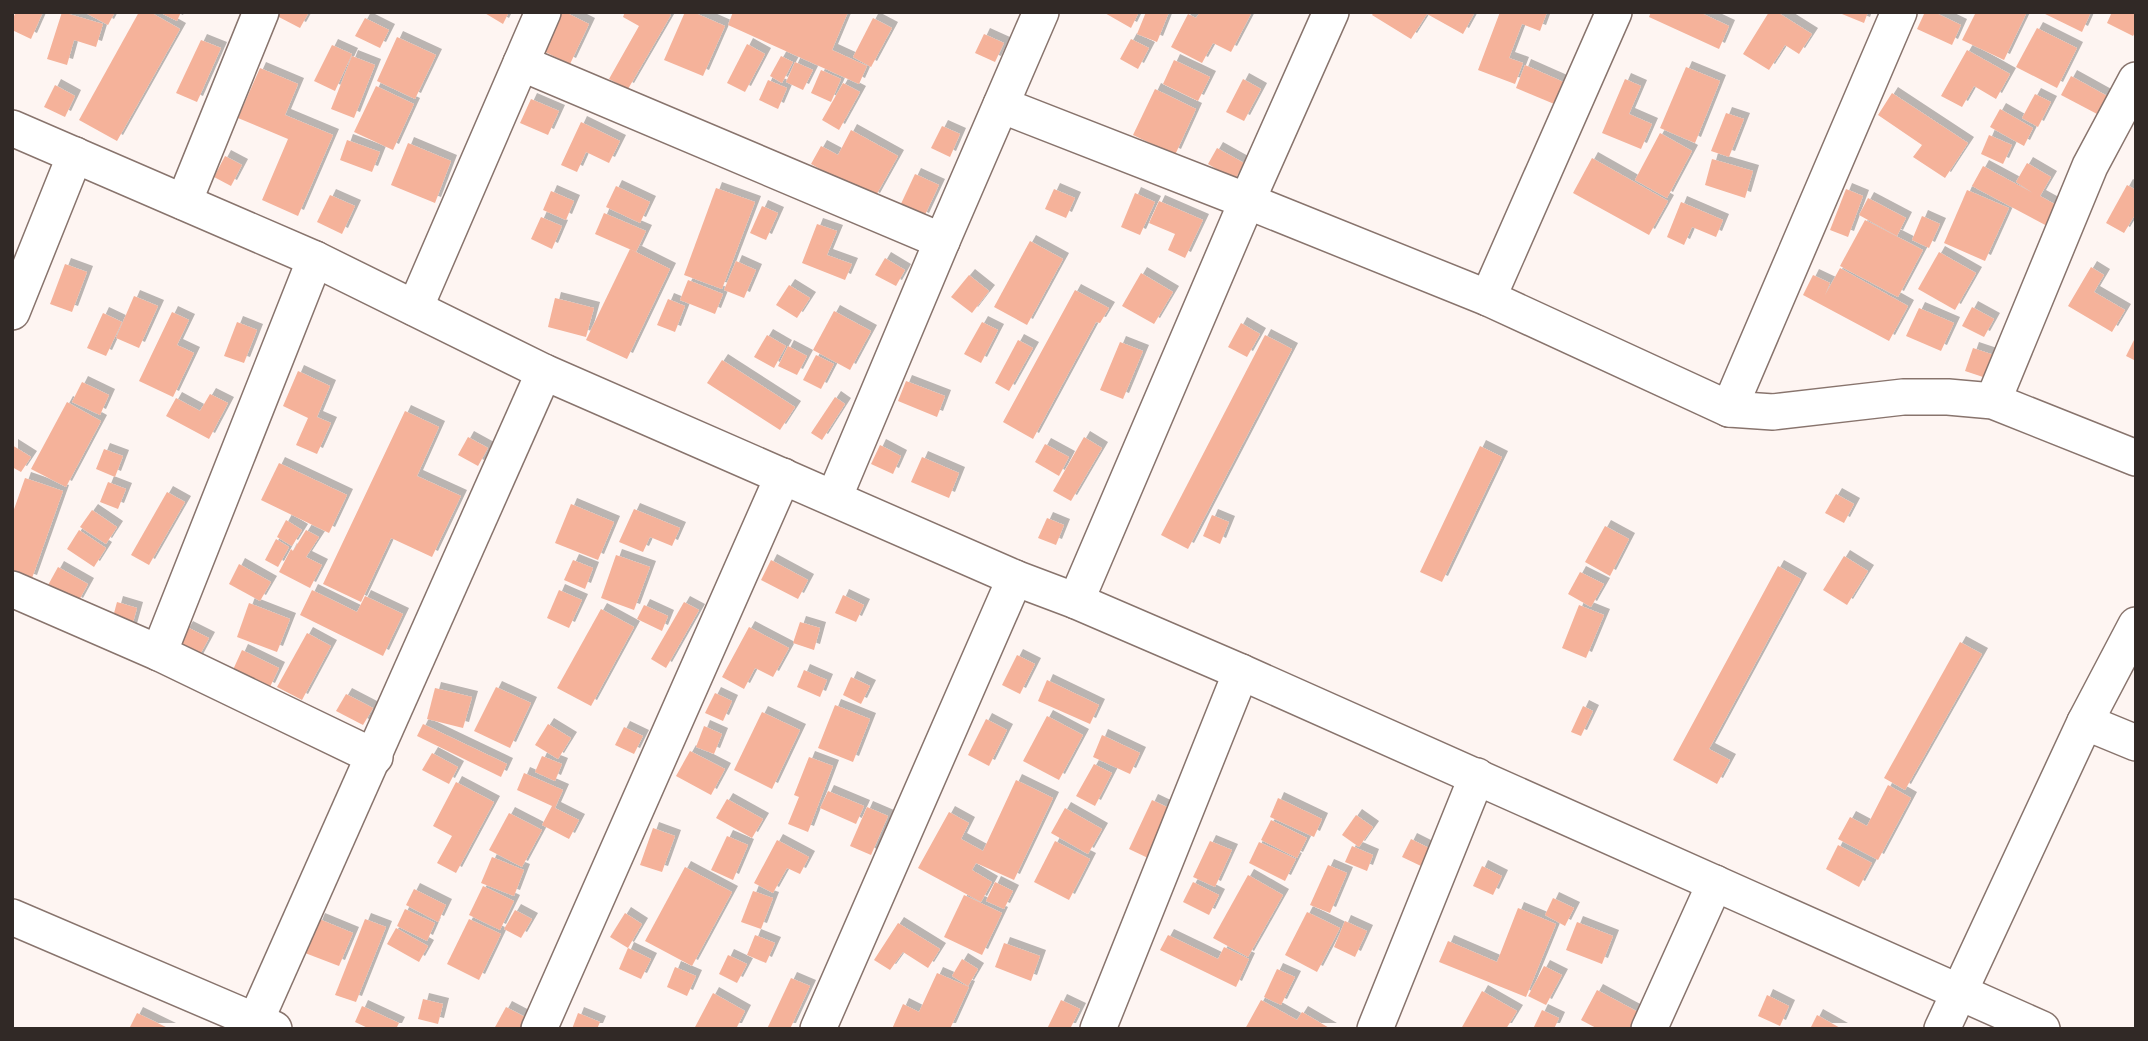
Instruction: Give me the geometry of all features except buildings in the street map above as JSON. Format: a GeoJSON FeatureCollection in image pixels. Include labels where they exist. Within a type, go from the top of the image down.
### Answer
{"type":"FeatureCollection","features":[{"type":"Feature","properties":{"kind":"street"},"geometry":{"type":"LineString","coordinates":[[184,202],[261,12]]}},
{"type":"Feature","properties":{"kind":"street"},"geometry":{"type":"LineString","coordinates":[[415,307],[542,12]]}},
{"type":"Feature","properties":{"kind":"street"},"geometry":{"type":"LineString","coordinates":[[1076,601],[1331,12]]}},
{"type":"Feature","properties":{"kind":"street"},"geometry":{"type":"LineString","coordinates":[[1488,298],[1614,12]]}},
{"type":"Feature","properties":{"kind":"street"},"geometry":{"type":"LineString","coordinates":[[1729,409],[1899,12]]}},
{"type":"Feature","properties":{"kind":"street"},"geometry":{"type":"LineString","coordinates":[[834,498],[1001,105],[1028,17]]}},
{"type":"Feature","properties":{"kind":"street"},"geometry":{"type":"LineString","coordinates":[[521,63],[942,241]]}},
{"type":"Feature","properties":{"kind":"street"},"geometry":{"type":"LineString","coordinates":[[1993,401],[2090,166],[2136,80]]}},
{"type":"Feature","properties":{"kind":"street"},"geometry":{"type":"LineString","coordinates":[[1001,105],[1488,298],[1729,409],[1773,412],[1903,397],[1993,401],[2136,458]]}},
{"type":"Feature","properties":{"kind":"street"},"geometry":{"type":"LineString","coordinates":[[12,128],[315,259],[544,372],[1015,578],[1076,601],[1241,672],[2042,1029]]}},
{"type":"Feature","properties":{"kind":"street"},"geometry":{"type":"LineString","coordinates":[[12,312],[75,155]]}},
{"type":"Feature","properties":{"kind":"street"},"geometry":{"type":"LineString","coordinates":[[159,653],[315,259]]}},
{"type":"Feature","properties":{"kind":"street"},"geometry":{"type":"LineString","coordinates":[[12,917],[261,1026],[375,757],[544,372]]}},
{"type":"Feature","properties":{"kind":"street"},"geometry":{"type":"LineString","coordinates":[[539,1029],[783,476]]}},
{"type":"Feature","properties":{"kind":"street"},"geometry":{"type":"LineString","coordinates":[[818,1029],[1015,578]]}},
{"type":"Feature","properties":{"kind":"street"},"geometry":{"type":"LineString","coordinates":[[12,589],[159,653],[375,757]]}},
{"type":"Feature","properties":{"kind":"street"},"geometry":{"type":"LineString","coordinates":[[1942,1029],[2085,722],[2136,625]]}},
{"type":"Feature","properties":{"kind":"street"},"geometry":{"type":"LineString","coordinates":[[1098,1029],[1241,672]]}},
{"type":"Feature","properties":{"kind":"street"},"geometry":{"type":"LineString","coordinates":[[2085,722],[2136,743]]}},
{"type":"Feature","properties":{"kind":"street"},"geometry":{"type":"LineString","coordinates":[[1376,1029],[1477,776]]}},
{"type":"Feature","properties":{"kind":"street"},"geometry":{"type":"LineString","coordinates":[[1649,1029],[1715,883]]}}]}
